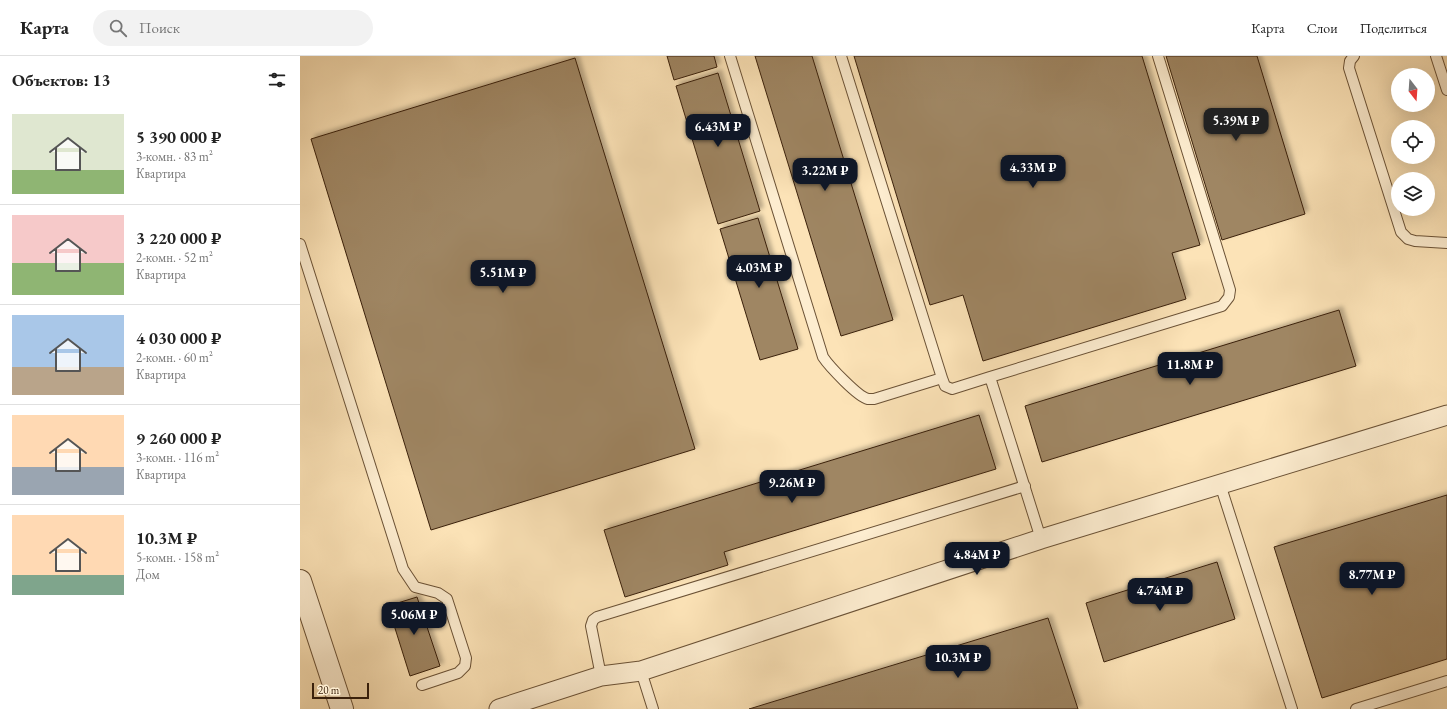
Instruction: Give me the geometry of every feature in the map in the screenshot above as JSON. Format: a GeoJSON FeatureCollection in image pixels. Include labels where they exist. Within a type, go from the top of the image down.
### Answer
{"type":"FeatureCollection","features":[{"type":"Feature","properties":{"kind":"street"},"geometry":{"type":"LineString","coordinates":[[499,709],[602,676],[641,671],[1041,538],[1447,415]]}},
{"type":"Feature","properties":{"kind":"street"},"geometry":{"type":"LineString","coordinates":[[300,581],[342,709]]}},
{"type":"Feature","properties":{"kind":"lane"},"geometry":{"type":"LineString","coordinates":[[730,56],[823,357],[829,366],[861,395],[868,399],[874,399],[942,378]]}},
{"type":"Feature","properties":{"kind":"lane"},"geometry":{"type":"LineString","coordinates":[[841,56],[942,378],[945,386],[952,389],[1222,306],[1229,297],[1230,290],[1158,56]]}},
{"type":"Feature","properties":{"kind":"lane"},"geometry":{"type":"LineString","coordinates":[[1354,56],[1350,61],[1349,68],[1401,232],[1408,239],[1415,241],[1447,243]]}},
{"type":"Feature","properties":{"kind":"lane"},"geometry":{"type":"LineString","coordinates":[[1436,56],[1447,90]]}},
{"type":"Feature","properties":{"kind":"lane"},"geometry":{"type":"LineString","coordinates":[[300,244],[403,569],[415,587],[438,592],[447,599],[466,658],[465,666],[458,673],[422,685]]}},
{"type":"Feature","properties":{"kind":"lane"},"geometry":{"type":"LineString","coordinates":[[990,377],[1041,538]]}},
{"type":"Feature","properties":{"kind":"lane"},"geometry":{"type":"LineString","coordinates":[[1220,484],[1292,709]]}},
{"type":"Feature","properties":{"kind":"lane"},"geometry":{"type":"LineString","coordinates":[[602,676],[591,626],[593,620],[597,617],[1025,486]]}},
{"type":"Feature","properties":{"kind":"lane"},"geometry":{"type":"LineString","coordinates":[[641,671],[653,709]]}},
{"type":"Feature","properties":{"kind":"lane"},"geometry":{"type":"LineString","coordinates":[[1356,709],[1447,681]]}},
{"type":"Feature","properties":{"kind":"building"},"geometry":{"type":"Polygon","coordinates":[[[667,56],[714,56],[717,67],[674,80],[667,56]]]}},
{"type":"Feature","properties":{"kind":"building"},"geometry":{"type":"Polygon","coordinates":[[[755,56],[812,56],[893,320],[841,336],[755,56]]]}},
{"type":"Feature","properties":{"kind":"building"},"geometry":{"type":"Polygon","coordinates":[[[854,56],[1142,56],[1200,245],[1172,253],[1186,299],[983,361],[963,295],[930,305],[854,56]]]}},
{"type":"Feature","properties":{"kind":"building"},"geometry":{"type":"Polygon","coordinates":[[[1166,56],[1257,56],[1305,214],[1222,240],[1166,56]]]}},
{"type":"Feature","properties":{"kind":"building"},"geometry":{"type":"Polygon","coordinates":[[[575,58],[695,449],[431,530],[311,139],[575,58]]]}},
{"type":"Feature","properties":{"kind":"building"},"geometry":{"type":"Polygon","coordinates":[[[718,73],[760,211],[718,224],[676,86],[718,73]]]}},
{"type":"Feature","properties":{"kind":"building"},"geometry":{"type":"Polygon","coordinates":[[[758,218],[798,349],[760,360],[720,229],[758,218]]]}},
{"type":"Feature","properties":{"kind":"building"},"geometry":{"type":"Polygon","coordinates":[[[1339,310],[1356,366],[1042,462],[1025,406],[1339,310]]]}},
{"type":"Feature","properties":{"kind":"building"},"geometry":{"type":"Polygon","coordinates":[[[979,415],[996,469],[724,552],[728,565],[625,597],[604,530],[979,415]]]}},
{"type":"Feature","properties":{"kind":"building"},"geometry":{"type":"Polygon","coordinates":[[[1447,495],[1447,659],[1322,698],[1274,547],[1447,495]]]}},
{"type":"Feature","properties":{"kind":"building"},"geometry":{"type":"Polygon","coordinates":[[[1217,562],[1235,619],[1104,662],[1086,603],[1217,562]]]}},
{"type":"Feature","properties":{"kind":"building"},"geometry":{"type":"Polygon","coordinates":[[[417,597],[440,666],[410,676],[388,606],[417,597]]]}},
{"type":"Feature","properties":{"kind":"building"},"geometry":{"type":"Polygon","coordinates":[[[1048,618],[1078,709],[749,709],[1048,618]]]}}]}
